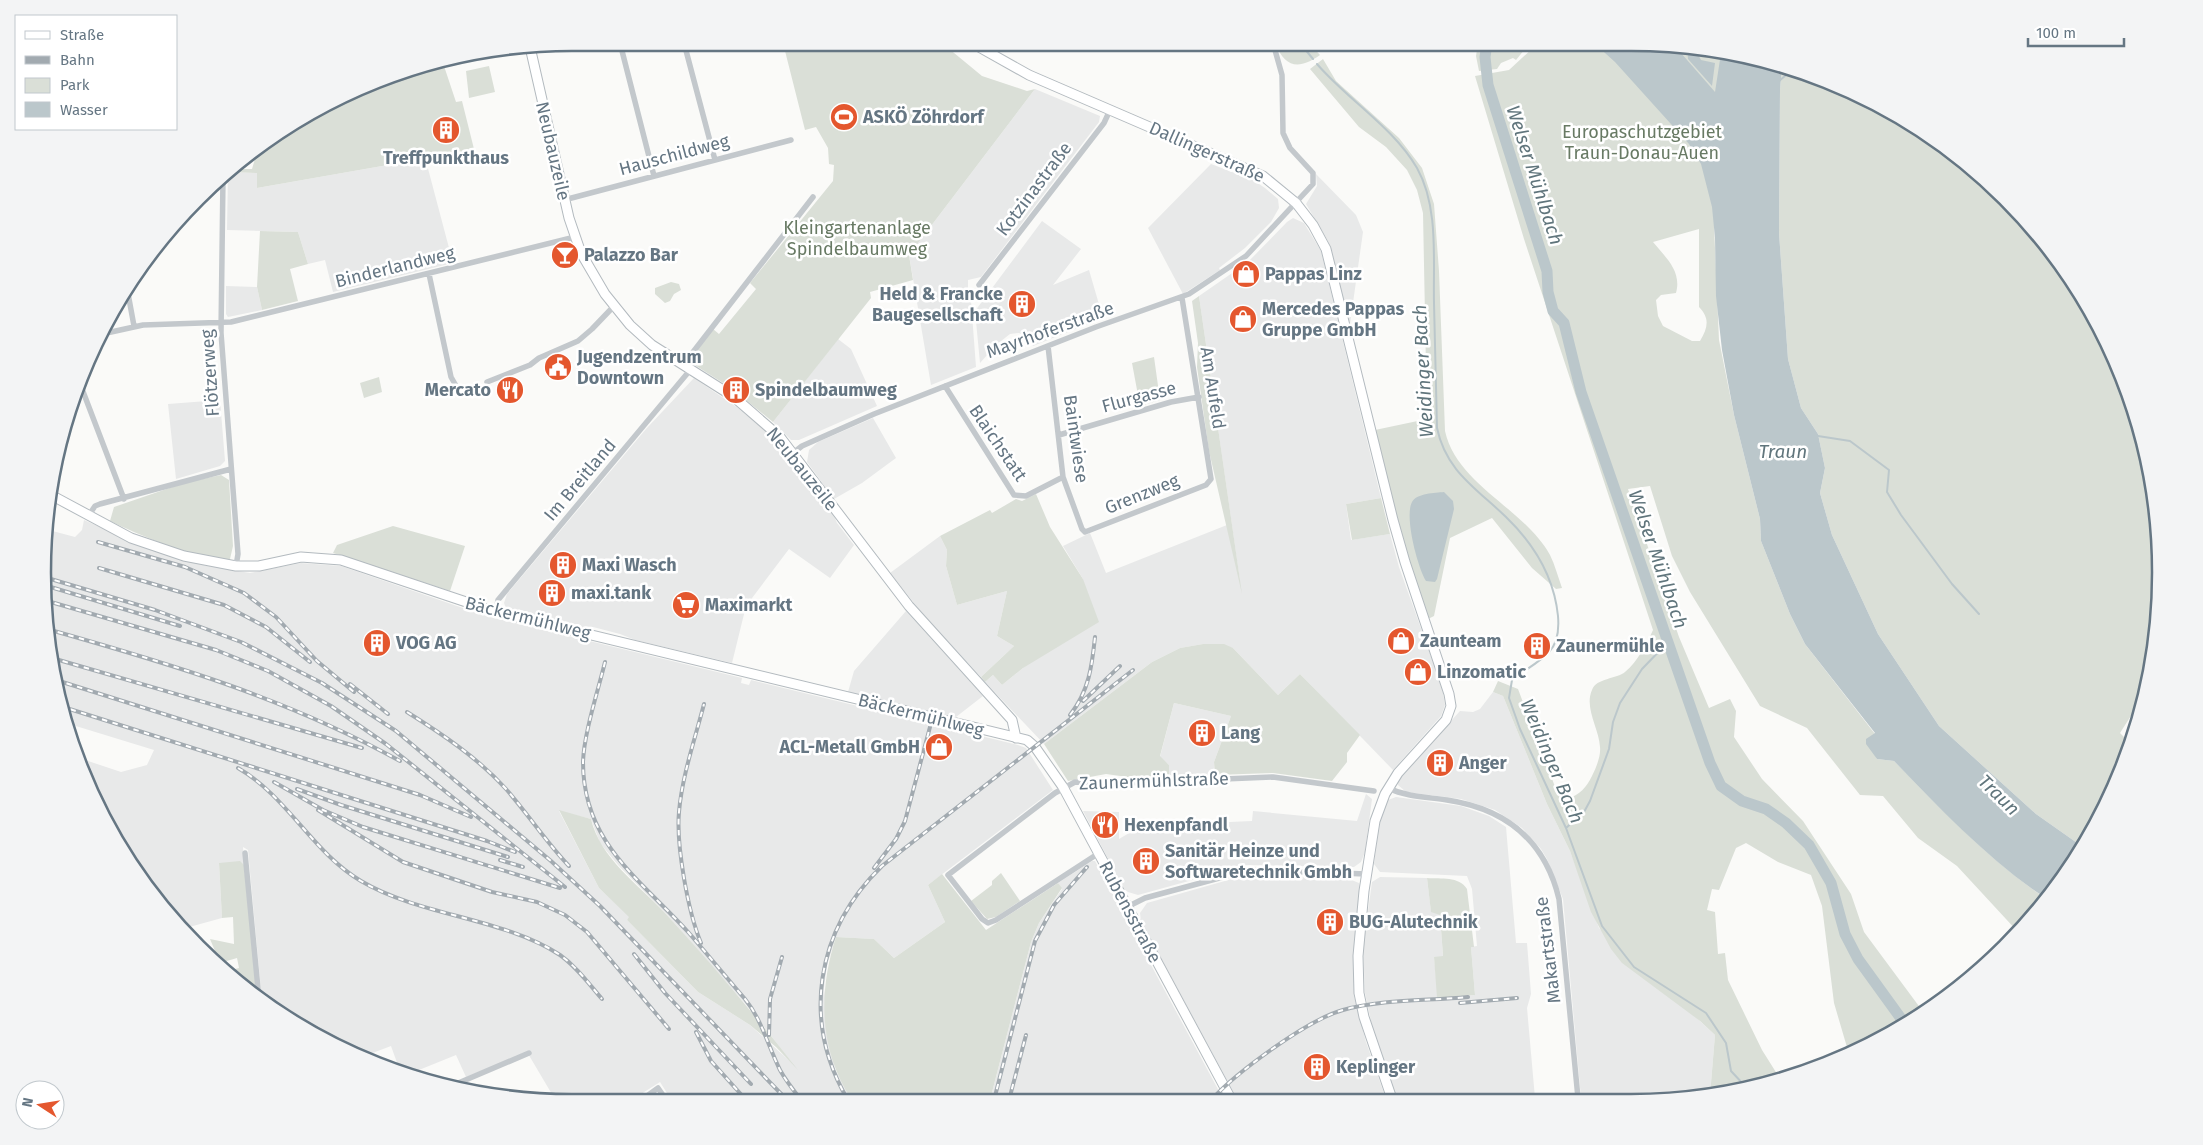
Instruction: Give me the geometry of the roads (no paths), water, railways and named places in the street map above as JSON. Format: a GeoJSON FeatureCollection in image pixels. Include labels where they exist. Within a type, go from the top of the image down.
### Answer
{"type":"FeatureCollection","features":[{"type":"Feature","properties":{"kind":"street"},"geometry":{"type":"LineString","coordinates":[[622,51],[654,176]]}},
{"type":"Feature","properties":{"kind":"street"},"geometry":{"type":"LineString","coordinates":[[686,51],[715,160]]}},
{"type":"Feature","properties":{"kind":"street","name":"Dallingerstraße"},"geometry":{"type":"LineString","coordinates":[[986,51],[1029,75],[1251,169],[1273,182],[1296,203],[1320,236],[1331,263],[1393,520],[1405,562],[1445,677],[1451,706],[1441,726],[1388,788]]}},
{"type":"Feature","properties":{"kind":"street","name":"Mayrhoferstraße"},"geometry":{"type":"LineString","coordinates":[[794,453],[802,446],[874,414],[1048,346],[1182,298],[1205,285],[1246,256],[1311,189],[1313,173],[1290,148],[1283,134],[1282,75],[1274,51]]}},
{"type":"Feature","properties":{"kind":"street","name":"Neubauzeile"},"geometry":{"type":"LineString","coordinates":[[531,53],[564,200],[575,237],[593,275],[614,306],[640,336],[752,411],[794,453],[909,606],[1012,720],[1016,738]]}},
{"type":"Feature","properties":{"kind":"street","name":"Kotzinastraße"},"geometry":{"type":"LineString","coordinates":[[979,285],[1104,123],[1110,110]]}},
{"type":"Feature","properties":{"kind":"street","name":"Hauschildweg"},"geometry":{"type":"LineString","coordinates":[[564,200],[791,140]]}},
{"type":"Feature","properties":{"kind":"street","name":"Flötzerweg"},"geometry":{"type":"LineString","coordinates":[[223,187],[221,323],[238,554],[236,566]]}},
{"type":"Feature","properties":{"kind":"street"},"geometry":{"type":"LineString","coordinates":[[687,367],[813,197]]}},
{"type":"Feature","properties":{"kind":"street","name":"Binderlandweg"},"geometry":{"type":"LineString","coordinates":[[110,332],[134,326],[221,323],[575,237]]}},
{"type":"Feature","properties":{"kind":"street"},"geometry":{"type":"LineString","coordinates":[[429,274],[450,377],[455,384]]}},
{"type":"Feature","properties":{"kind":"street","name":"Am Aufeld"},"geometry":{"type":"LineString","coordinates":[[1182,298],[1211,475],[1209,482]]}},
{"type":"Feature","properties":{"kind":"street"},"geometry":{"type":"LineString","coordinates":[[129,299],[134,326]]}},
{"type":"Feature","properties":{"kind":"street"},"geometry":{"type":"LineString","coordinates":[[488,382],[530,365],[539,358],[578,340],[592,329],[614,306]]}},
{"type":"Feature","properties":{"kind":"street","name":"Baintwiese"},"geometry":{"type":"LineString","coordinates":[[1048,346],[1063,478],[1082,529],[1085,532]]}},
{"type":"Feature","properties":{"kind":"street","name":"Im Breitland"},"geometry":{"type":"LineString","coordinates":[[496,612],[498,600],[687,367]]}},
{"type":"Feature","properties":{"kind":"street","name":"Blaichstatt"},"geometry":{"type":"LineString","coordinates":[[945,386],[1014,495],[1026,496],[1063,478]]}},
{"type":"Feature","properties":{"kind":"street"},"geometry":{"type":"LineString","coordinates":[[84,393],[124,499]]}},
{"type":"Feature","properties":{"kind":"street","name":"Flurgasse"},"geometry":{"type":"LineString","coordinates":[[1059,435],[1171,402],[1199,397]]}},
{"type":"Feature","properties":{"kind":"street"},"geometry":{"type":"LineString","coordinates":[[89,515],[95,506],[124,499],[176,482],[231,469]]}},
{"type":"Feature","properties":{"kind":"street","name":"Grenzweg"},"geometry":{"type":"LineString","coordinates":[[1085,532],[1209,482]]}},
{"type":"Feature","properties":{"kind":"street","name":"Bäckermühlweg"},"geometry":{"type":"LineString","coordinates":[[57,498],[131,538],[166,550],[236,566],[259,566],[301,557],[334,559],[496,612],[1016,738]]}},
{"type":"Feature","properties":{"kind":"street","name":"Rubensstraße"},"geometry":{"type":"LineString","coordinates":[[1016,738],[1027,740],[1035,747],[1064,787],[1228,1094]]}},
{"type":"Feature","properties":{"kind":"street","name":"Zaunermühlstraße"},"geometry":{"type":"LineString","coordinates":[[1099,853],[996,920],[988,923],[982,919],[949,878],[950,873],[1064,787],[1075,782],[1127,783],[1272,777],[1374,791]]}},
{"type":"Feature","properties":{"kind":"street"},"geometry":{"type":"LineString","coordinates":[[1388,788],[1375,820],[1367,874],[1359,935],[1359,993],[1364,1017],[1390,1094]]}},
{"type":"Feature","properties":{"kind":"street","name":"Makartstraße"},"geometry":{"type":"LineString","coordinates":[[1388,788],[1403,794],[1462,803],[1491,812],[1514,825],[1542,855],[1552,875],[1559,899],[1578,1094]]}},
{"type":"Feature","properties":{"kind":"street"},"geometry":{"type":"LineString","coordinates":[[246,853],[258,988]]}},
{"type":"Feature","properties":{"kind":"street"},"geometry":{"type":"LineString","coordinates":[[1127,907],[1145,898],[1243,871],[1367,874]]}},
{"type":"Feature","properties":{"kind":"street"},"geometry":{"type":"LineString","coordinates":[[461,1082],[528,1053]]}},
{"type":"Feature","properties":{"kind":"street"},"geometry":{"type":"LineString","coordinates":[[650,1094],[658,1088],[662,1094]]}},
{"type":"Feature","properties":{"kind":"water","name":"Traun"},"geometry":{"type":"Polygon","coordinates":[[[1603,51],[1682,54],[1715,92],[1720,59],[1781,74],[1779,233],[1788,359],[1801,408],[1818,434],[1825,468],[1820,493],[1832,535],[1878,634],[1939,726],[2036,814],[2076,842],[2040,895],[1985,851],[1894,761],[1877,759],[1866,744],[1866,739],[1875,733],[1805,644],[1790,614],[1761,541],[1760,519],[1734,415],[1722,350],[1716,296],[1715,238],[1712,207],[1701,164],[1689,144],[1603,51]]]}},
{"type":"Feature","properties":{"kind":"water"},"geometry":{"type":"Polygon","coordinates":[[[1688,55],[1699,56],[1701,60],[1715,63],[1712,86],[1688,59],[1688,55]]]}},
{"type":"Feature","properties":{"kind":"water"},"geometry":{"type":"Polygon","coordinates":[[[1444,492],[1453,501],[1454,509],[1437,579],[1435,582],[1426,581],[1419,565],[1413,542],[1410,509],[1414,499],[1418,497],[1444,492]]]}},
{"type":"Feature","properties":{"kind":"waterway","name":"Weidinger Bach"},"geometry":{"type":"LineString","coordinates":[[1306,51],[1313,59]]}},
{"type":"Feature","properties":{"kind":"waterway","name":"Welser Mühlbach"},"geometry":{"type":"LineString","coordinates":[[1486,51],[1488,85],[1547,271],[1548,292],[1553,311],[1564,323],[1581,392],[1710,763],[1721,786],[1742,801],[1766,809],[1786,823],[1809,845],[1831,883],[1845,934],[1858,959],[1901,1018]]}},
{"type":"Feature","properties":{"kind":"waterway","name":"Weidinger Bach"},"geometry":{"type":"LineString","coordinates":[[1317,64],[1396,140],[1417,168],[1424,183],[1432,217],[1434,252],[1437,428],[1447,456],[1464,478],[1506,517],[1525,538],[1541,562],[1552,587],[1556,601],[1558,621],[1554,644],[1545,656],[1512,680],[1509,698],[1520,729],[1566,828],[1602,926],[1634,967],[1706,1013],[1726,1043],[1731,1071],[1741,1082]]}},
{"type":"Feature","properties":{"kind":"waterway"},"geometry":{"type":"LineString","coordinates":[[1779,81],[1786,75]]}},
{"type":"Feature","properties":{"kind":"waterway"},"geometry":{"type":"LineString","coordinates":[[1818,436],[1850,441],[1889,470],[1887,492],[1901,515],[1952,584],[1979,614]]}},
{"type":"Feature","properties":{"kind":"waterway"},"geometry":{"type":"LineString","coordinates":[[1566,828],[1584,812],[1590,801],[1609,749],[1613,722],[1620,703],[1642,669],[1669,641]]}},
{"type":"Feature","properties":{"kind":"railway"},"geometry":{"type":"LineString","coordinates":[[98,542],[185,567],[244,593],[276,617],[317,661],[354,692]]}},
{"type":"Feature","properties":{"kind":"railway"},"geometry":{"type":"LineString","coordinates":[[99,568],[224,605],[266,627],[310,662]]}},
{"type":"Feature","properties":{"kind":"railway"},"geometry":{"type":"LineString","coordinates":[[51,579],[155,610],[241,642],[322,683],[396,731],[551,861],[600,906],[781,1094]]}},
{"type":"Feature","properties":{"kind":"railway"},"geometry":{"type":"LineString","coordinates":[[51,587],[180,626]]}},
{"type":"Feature","properties":{"kind":"railway"},"geometry":{"type":"LineString","coordinates":[[52,602],[216,650],[268,671],[331,706],[386,744],[565,887]]}},
{"type":"Feature","properties":{"kind":"railway"},"geometry":{"type":"LineString","coordinates":[[55,631],[227,684],[314,719],[400,761]]}},
{"type":"Feature","properties":{"kind":"railway"},"geometry":{"type":"LineString","coordinates":[[1070,715],[1082,697],[1091,668],[1095,637]]}},
{"type":"Feature","properties":{"kind":"railway"},"geometry":{"type":"LineString","coordinates":[[59,660],[362,748]]}},
{"type":"Feature","properties":{"kind":"railway"},"geometry":{"type":"LineString","coordinates":[[605,662],[589,725],[583,762],[586,790],[593,815],[604,837],[618,858],[689,933],[751,1007],[780,1070],[796,1094]]}},
{"type":"Feature","properties":{"kind":"railway"},"geometry":{"type":"LineString","coordinates":[[1083,701],[1120,666]]}},
{"type":"Feature","properties":{"kind":"railway"},"geometry":{"type":"LineString","coordinates":[[845,1094],[833,1070],[824,1039],[821,1008],[823,977],[830,947],[842,918],[860,891],[882,866],[1133,670]]}},
{"type":"Feature","properties":{"kind":"railway"},"geometry":{"type":"LineString","coordinates":[[63,682],[420,795],[471,817]]}},
{"type":"Feature","properties":{"kind":"railway"},"geometry":{"type":"LineString","coordinates":[[350,684],[388,714]]}},
{"type":"Feature","properties":{"kind":"railway"},"geometry":{"type":"LineString","coordinates":[[701,943],[696,930],[684,878],[679,842],[679,812],[689,758],[704,704]]}},
{"type":"Feature","properties":{"kind":"railway"},"geometry":{"type":"LineString","coordinates":[[70,709],[487,841],[515,852]]}},
{"type":"Feature","properties":{"kind":"railway"},"geometry":{"type":"LineString","coordinates":[[407,712],[459,747],[484,767],[506,789],[569,866]]}},
{"type":"Feature","properties":{"kind":"railway"},"geometry":{"type":"LineString","coordinates":[[874,868],[896,839],[905,821],[930,727]]}},
{"type":"Feature","properties":{"kind":"railway"},"geometry":{"type":"LineString","coordinates":[[238,768],[256,780],[286,809],[328,855],[361,881],[384,893],[409,902],[514,933],[538,943],[560,955],[572,965],[602,999]]}},
{"type":"Feature","properties":{"kind":"railway"},"geometry":{"type":"LineString","coordinates":[[274,782],[323,810],[363,827],[560,888]]}},
{"type":"Feature","properties":{"kind":"railway"},"geometry":{"type":"LineString","coordinates":[[297,789],[341,805],[508,857]]}},
{"type":"Feature","properties":{"kind":"railway"},"geometry":{"type":"LineString","coordinates":[[318,810],[403,862],[492,892],[537,902],[565,915],[587,932],[669,1029]]}},
{"type":"Feature","properties":{"kind":"railway"},"geometry":{"type":"LineString","coordinates":[[500,860],[523,867]]}},
{"type":"Feature","properties":{"kind":"railway"},"geometry":{"type":"LineString","coordinates":[[996,1094],[1035,941],[1054,905],[1087,867]]}},
{"type":"Feature","properties":{"kind":"railway"},"geometry":{"type":"LineString","coordinates":[[634,954],[665,993],[751,1084]]}},
{"type":"Feature","properties":{"kind":"railway"},"geometry":{"type":"LineString","coordinates":[[769,1035],[770,999],[782,957]]}},
{"type":"Feature","properties":{"kind":"railway"},"geometry":{"type":"LineString","coordinates":[[1217,1094],[1238,1075],[1292,1035],[1311,1024],[1343,1010],[1373,1004],[1468,997]]}},
{"type":"Feature","properties":{"kind":"railway"},"geometry":{"type":"LineString","coordinates":[[1460,1003],[1517,998]]}},
{"type":"Feature","properties":{"kind":"railway"},"geometry":{"type":"LineString","coordinates":[[696,1032],[711,1061],[741,1094]]}},
{"type":"Feature","properties":{"kind":"railway"},"geometry":{"type":"LineString","coordinates":[[1011,1094],[1026,1035]]}},
{"type":"Feature","properties":{"kind":"place","name":"ASKÖ Zöhrdorf"},"geometry":{"type":"Point","coordinates":[844,117]}},
{"type":"Feature","properties":{"kind":"place","name":"Treffpunkthaus"},"geometry":{"type":"Point","coordinates":[446,130]}},
{"type":"Feature","properties":{"kind":"place","name":"Palazzo Bar"},"geometry":{"type":"Point","coordinates":[565,255]}},
{"type":"Feature","properties":{"kind":"place","name":"Pappas Linz"},"geometry":{"type":"Point","coordinates":[1246,274]}},
{"type":"Feature","properties":{"kind":"place","name":"Held & Francke Baugesellschaft"},"geometry":{"type":"Point","coordinates":[1022,304]}},
{"type":"Feature","properties":{"kind":"place","name":"Mercedes Pappas Gruppe GmbH"},"geometry":{"type":"Point","coordinates":[1243,319]}},
{"type":"Feature","properties":{"kind":"place","name":"Jugendzentrum Downtown"},"geometry":{"type":"Point","coordinates":[558,367]}},
{"type":"Feature","properties":{"kind":"place","name":"Mercato"},"geometry":{"type":"Point","coordinates":[510,390]}},
{"type":"Feature","properties":{"kind":"place","name":"Spindelbaumweg"},"geometry":{"type":"Point","coordinates":[736,390]}},
{"type":"Feature","properties":{"kind":"place","name":"Maxi Wasch"},"geometry":{"type":"Point","coordinates":[563,565]}},
{"type":"Feature","properties":{"kind":"place","name":"maxi.tank"},"geometry":{"type":"Point","coordinates":[552,593]}},
{"type":"Feature","properties":{"kind":"place","name":"Maximarkt"},"geometry":{"type":"Point","coordinates":[686,605]}},
{"type":"Feature","properties":{"kind":"place","name":"Zaunteam"},"geometry":{"type":"Point","coordinates":[1401,641]}},
{"type":"Feature","properties":{"kind":"place","name":"VOG AG"},"geometry":{"type":"Point","coordinates":[377,643]}},
{"type":"Feature","properties":{"kind":"place","name":"Zaunermühle"},"geometry":{"type":"Point","coordinates":[1537,646]}},
{"type":"Feature","properties":{"kind":"place","name":"Linzomatic"},"geometry":{"type":"Point","coordinates":[1418,672]}},
{"type":"Feature","properties":{"kind":"place","name":"Lang"},"geometry":{"type":"Point","coordinates":[1202,733]}},
{"type":"Feature","properties":{"kind":"place","name":"ACL-Metall GmbH"},"geometry":{"type":"Point","coordinates":[939,747]}},
{"type":"Feature","properties":{"kind":"place","name":"Anger"},"geometry":{"type":"Point","coordinates":[1440,763]}},
{"type":"Feature","properties":{"kind":"place","name":"Hexenpfandl"},"geometry":{"type":"Point","coordinates":[1105,825]}},
{"type":"Feature","properties":{"kind":"place","name":"Sanitär Heinze und Softwaretechnik Gmbh"},"geometry":{"type":"Point","coordinates":[1146,861]}},
{"type":"Feature","properties":{"kind":"place","name":"BUG-Alutechnik"},"geometry":{"type":"Point","coordinates":[1330,922]}},
{"type":"Feature","properties":{"kind":"place","name":"Keplinger"},"geometry":{"type":"Point","coordinates":[1317,1067]}},
{"type":"Feature","properties":{"kind":"park label","name":"Europaschutzgebiet Traun-Donau-Auen"},"geometry":{"type":"Point","coordinates":[1642,142]}},
{"type":"Feature","properties":{"kind":"park label","name":"Kleingartenanlage Spindelbaumweg"},"geometry":{"type":"Point","coordinates":[857,238]}}]}
